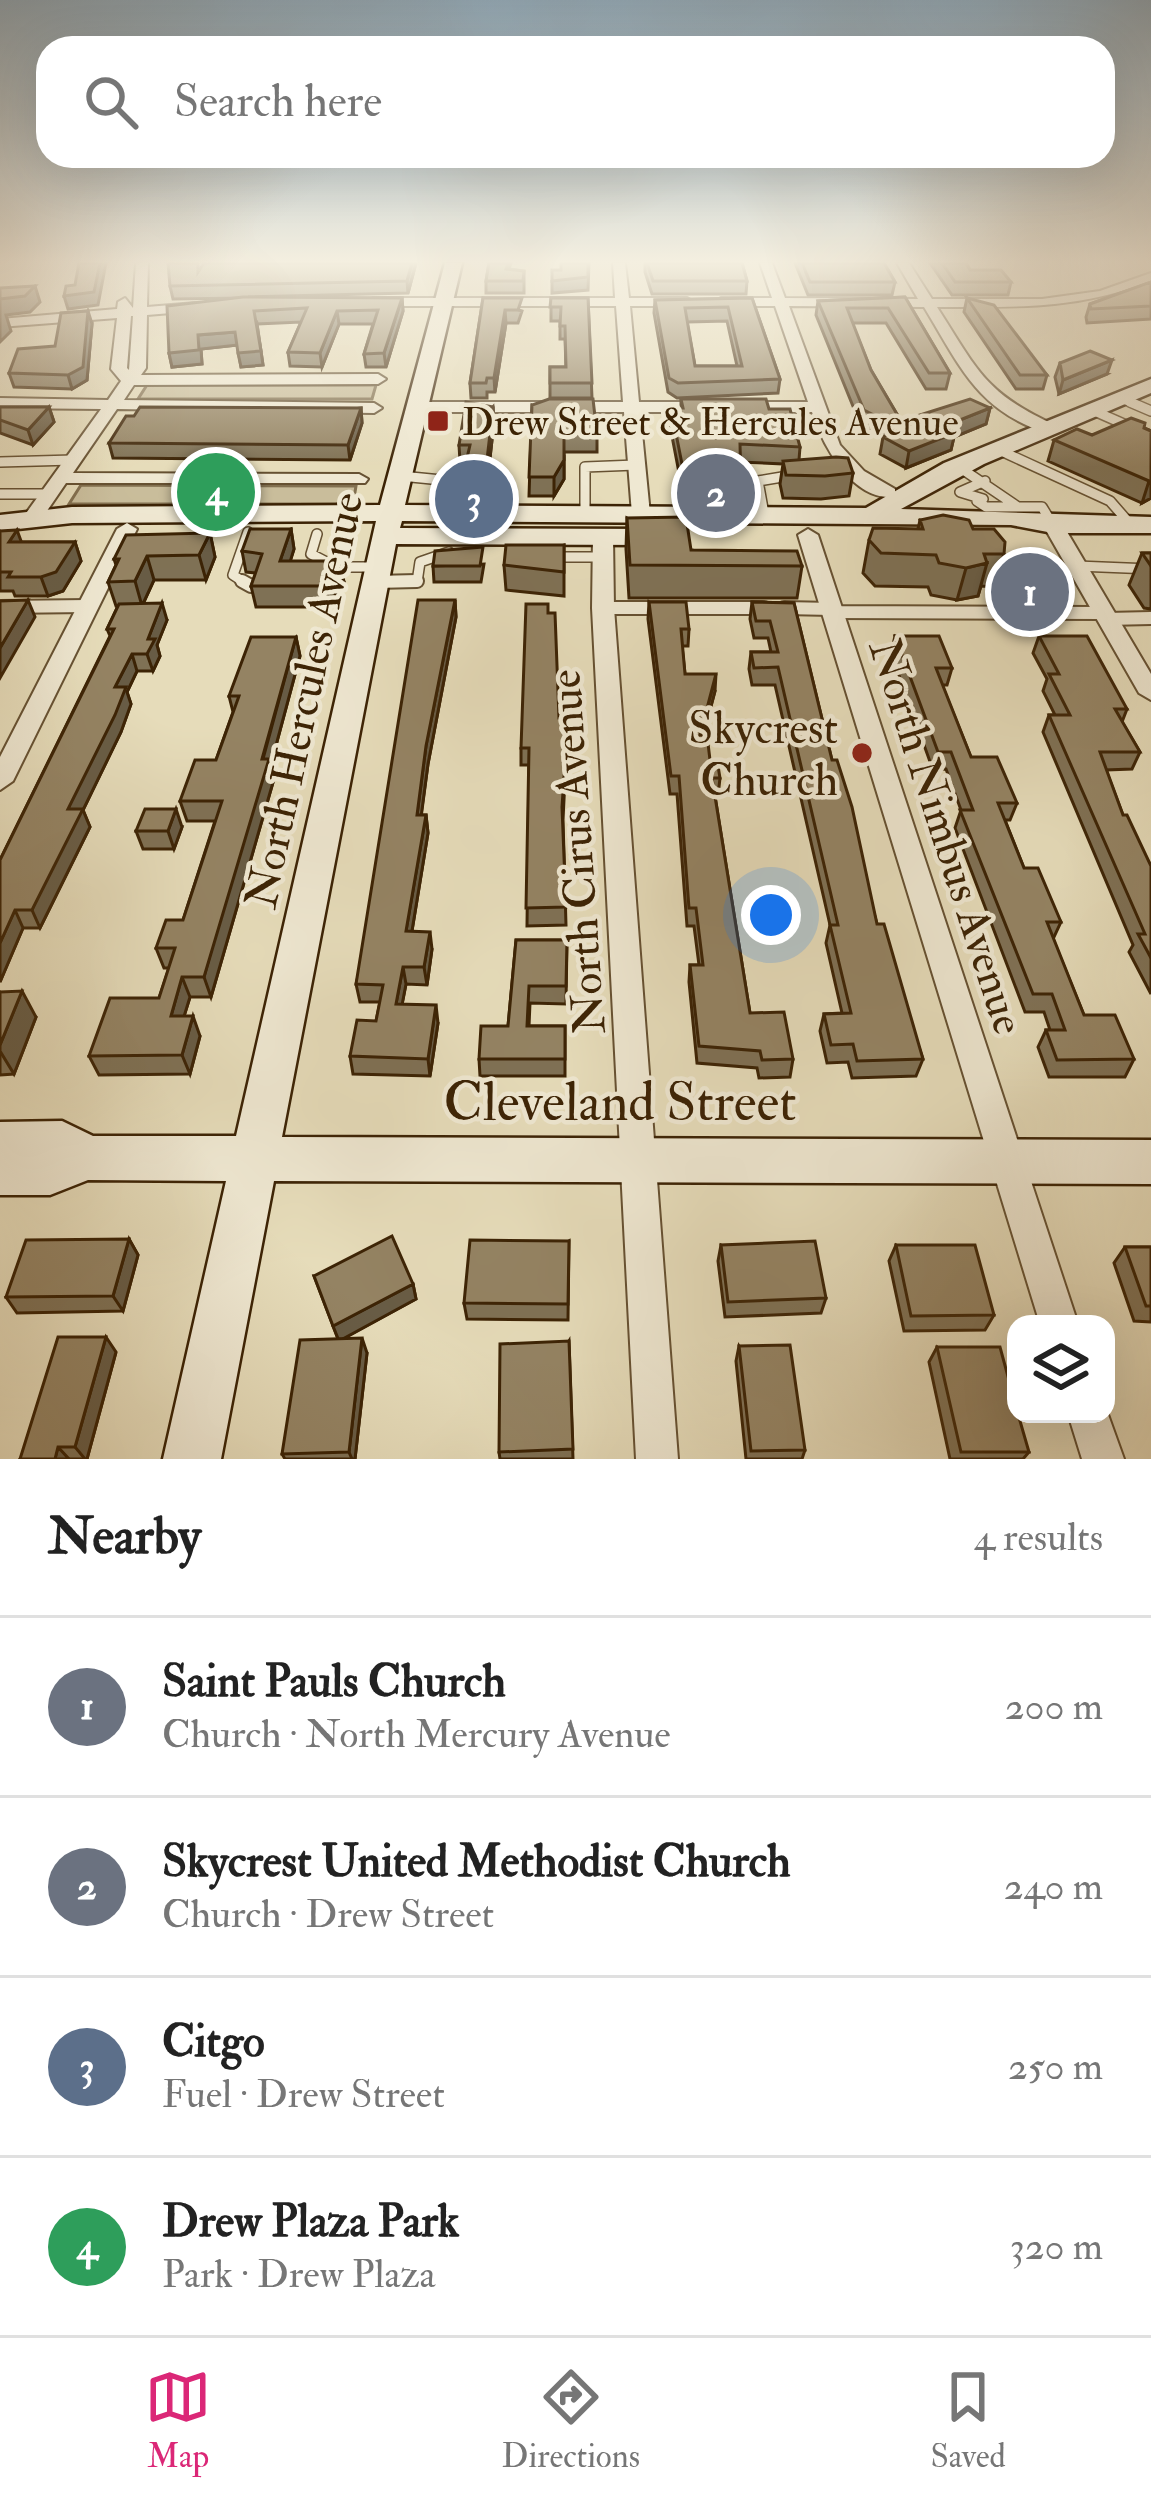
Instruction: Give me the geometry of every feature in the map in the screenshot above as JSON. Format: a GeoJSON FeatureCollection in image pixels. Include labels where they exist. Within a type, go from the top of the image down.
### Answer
{"type":"FeatureCollection","features":[{"type":"Feature","properties":{"kind":"main road","name":"North Hercules Avenue"},"geometry":{"type":"LineString","coordinates":[[192,1459],[382,549],[438,331]]}},
{"type":"Feature","properties":{"kind":"main road"},"geometry":{"type":"LineString","coordinates":[[810,543],[973,471],[1000,450],[1150,386]]}},
{"type":"Feature","properties":{"kind":"main road"},"geometry":{"type":"LineString","coordinates":[[810,543],[889,493],[973,471]]}},
{"type":"Feature","properties":{"kind":"main road"},"geometry":{"type":"LineString","coordinates":[[933,486],[934,501],[956,512],[1014,512],[1053,524],[1145,526]]}},
{"type":"Feature","properties":{"kind":"main road"},"geometry":{"type":"LineString","coordinates":[[471,534],[524,544],[605,541],[810,525],[868,515],[1014,512]]}},
{"type":"Feature","properties":{"kind":"main road"},"geometry":{"type":"LineString","coordinates":[[0,523],[72,515],[382,549],[585,514],[764,514],[810,543]]}},
{"type":"Feature","properties":{"kind":"main road"},"geometry":{"type":"LineString","coordinates":[[605,541],[628,522],[736,514]]}},
{"type":"Feature","properties":{"kind":"main road"},"geometry":{"type":"LineString","coordinates":[[29,523],[125,544],[248,532],[317,534],[382,549]]}},
{"type":"Feature","properties":{"kind":"main road"},"geometry":{"type":"LineString","coordinates":[[605,541],[810,543],[1032,532],[1053,524]]}},
{"type":"Feature","properties":{"kind":"main road","name":"Cleveland Street"},"geometry":{"type":"LineString","coordinates":[[0,1144],[62,1143],[88,1158]]}},
{"type":"Feature","properties":{"kind":"main road","name":"Cleveland Street"},"geometry":{"type":"LineString","coordinates":[[0,1172],[50,1172],[88,1158],[1151,1162]]}},
{"type":"Feature","properties":{"kind":"street"},"geometry":{"type":"LineString","coordinates":[[122,331],[119,370],[129,380],[378,380]]}},
{"type":"Feature","properties":{"kind":"street"},"geometry":{"type":"LineString","coordinates":[[29,523],[138,368],[141,331]]}},
{"type":"Feature","properties":{"kind":"street"},"geometry":{"type":"LineString","coordinates":[[624,331],[641,514]]}},
{"type":"Feature","properties":{"kind":"street"},"geometry":{"type":"LineString","coordinates":[[791,331],[832,446],[847,471],[889,493]]}},
{"type":"Feature","properties":{"kind":"street"},"geometry":{"type":"LineString","coordinates":[[945,331],[982,389],[1014,413],[1049,429]]}},
{"type":"Feature","properties":{"kind":"street"},"geometry":{"type":"LineString","coordinates":[[0,403],[374,407]]}},
{"type":"Feature","properties":{"kind":"street"},"geometry":{"type":"LineString","coordinates":[[418,407],[818,407]]}},
{"type":"Feature","properties":{"kind":"street"},"geometry":{"type":"LineString","coordinates":[[55,486],[359,479]]}},
{"type":"Feature","properties":{"kind":"street"},"geometry":{"type":"LineString","coordinates":[[1053,524],[1151,693]]}},
{"type":"Feature","properties":{"kind":"street","name":"North Cirus Avenue"},"geometry":{"type":"LineString","coordinates":[[605,541],[603,608],[657,1459]]}},
{"type":"Feature","properties":{"kind":"street","name":"North Nimbus Avenue"},"geometry":{"type":"LineString","coordinates":[[810,543],[1056,1315]]}},
{"type":"Feature","properties":{"kind":"street"},"geometry":{"type":"LineString","coordinates":[[0,782],[125,544]]}},
{"type":"Feature","properties":{"kind":"street"},"geometry":{"type":"LineString","coordinates":[[1091,1423],[1103,1459]]}},
{"type":"Feature","properties":{"kind":"lane"},"geometry":{"type":"LineString","coordinates":[[1120,398],[1151,411]]}},
{"type":"Feature","properties":{"kind":"lane"},"geometry":{"type":"LineString","coordinates":[[1092,410],[1151,436]]}},
{"type":"Feature","properties":{"kind":"lane"},"geometry":{"type":"LineString","coordinates":[[1000,450],[1110,501],[1145,526]]}},
{"type":"Feature","properties":{"kind":"lane"},"geometry":{"type":"LineString","coordinates":[[0,462],[73,460]]}},
{"type":"Feature","properties":{"kind":"lane"},"geometry":{"type":"LineString","coordinates":[[585,514],[585,467],[636,465]]}},
{"type":"Feature","properties":{"kind":"lane"},"geometry":{"type":"LineString","coordinates":[[973,471],[995,493],[1014,512],[986,507],[960,492],[973,471]]}},
{"type":"Feature","properties":{"kind":"lane"},"geometry":{"type":"LineString","coordinates":[[764,514],[758,481],[808,475]]}},
{"type":"Feature","properties":{"kind":"lane"},"geometry":{"type":"LineString","coordinates":[[382,549],[417,582],[419,562],[471,534],[497,489],[452,476],[401,476]]}},
{"type":"Feature","properties":{"kind":"lane"},"geometry":{"type":"LineString","coordinates":[[452,476],[471,534]]}},
{"type":"Feature","properties":{"kind":"lane"},"geometry":{"type":"LineString","coordinates":[[0,494],[55,486]]}},
{"type":"Feature","properties":{"kind":"lane"},"geometry":{"type":"LineString","coordinates":[[976,501],[995,493]]}},
{"type":"Feature","properties":{"kind":"lane"},"geometry":{"type":"LineString","coordinates":[[248,532],[233,575],[251,586]]}},
{"type":"Feature","properties":{"kind":"lane"},"geometry":{"type":"LineString","coordinates":[[1077,566],[1151,569]]}},
{"type":"Feature","properties":{"kind":"lane"},"geometry":{"type":"LineString","coordinates":[[0,607],[90,607]]}},
{"type":"Feature","properties":{"kind":"lane"},"geometry":{"type":"LineString","coordinates":[[603,608],[1151,618]]}},
{"type":"Feature","properties":{"kind":"shaded area"},"geometry":{"type":"Polygon","coordinates":[[[147,385],[376,385],[372,399],[138,399],[147,385]]]}},
{"type":"Feature","properties":{"kind":"shaded area"},"geometry":{"type":"Polygon","coordinates":[[[81,485],[356,486],[354,498],[336,504],[69,504],[81,485]]]}},
{"type":"Feature","properties":{"kind":"building"},"geometry":{"type":"Polygon","coordinates":[[[58,331],[86,331],[83,367],[68,375],[9,373],[18,349],[55,346],[58,331]]]}},
{"type":"Feature","properties":{"kind":"building"},"geometry":{"type":"Polygon","coordinates":[[[168,331],[258,331],[261,351],[238,353],[235,332],[198,335],[199,350],[169,353],[168,331]]]}},
{"type":"Feature","properties":{"kind":"building"},"geometry":{"type":"Polygon","coordinates":[[[297,331],[329,331],[320,353],[288,352],[297,331]]]}},
{"type":"Feature","properties":{"kind":"building"},"geometry":{"type":"Polygon","coordinates":[[[371,331],[391,331],[384,353],[364,354],[371,331]]]}},
{"type":"Feature","properties":{"kind":"building"},"geometry":{"type":"Polygon","coordinates":[[[478,331],[502,331],[494,378],[470,383],[478,331]]]}},
{"type":"Feature","properties":{"kind":"building"},"geometry":{"type":"Polygon","coordinates":[[[565,331],[590,331],[592,383],[550,383],[550,367],[566,367],[565,331]]]}},
{"type":"Feature","properties":{"kind":"building"},"geometry":{"type":"Polygon","coordinates":[[[661,331],[689,331],[695,366],[742,366],[734,331],[763,331],[780,379],[678,383],[669,378],[661,331]]]}},
{"type":"Feature","properties":{"kind":"building"},"geometry":{"type":"Polygon","coordinates":[[[831,331],[856,331],[871,370],[901,421],[970,399],[990,408],[942,427],[955,433],[909,451],[883,437],[903,430],[864,410],[831,331]]]}},
{"type":"Feature","properties":{"kind":"building"},"geometry":{"type":"Polygon","coordinates":[[[903,331],[925,331],[950,373],[929,373],[903,331]]]}},
{"type":"Feature","properties":{"kind":"building"},"geometry":{"type":"Polygon","coordinates":[[[990,331],[1014,331],[1047,375],[1020,375],[990,331]]]}},
{"type":"Feature","properties":{"kind":"building"},"geometry":{"type":"Polygon","coordinates":[[[1090,351],[1112,360],[1063,380],[1060,363],[1090,351]]]}},
{"type":"Feature","properties":{"kind":"building"},"geometry":{"type":"Polygon","coordinates":[[[549,399],[593,399],[597,434],[564,434],[564,460],[554,477],[529,477],[532,405],[549,399]]]}},
{"type":"Feature","properties":{"kind":"building"},"geometry":{"type":"Polygon","coordinates":[[[681,399],[766,399],[769,409],[790,409],[800,447],[740,444],[741,483],[720,483],[716,464],[682,464],[671,408],[683,408],[681,399]]]}},
{"type":"Feature","properties":{"kind":"building"},"geometry":{"type":"Polygon","coordinates":[[[466,402],[493,407],[487,460],[467,458],[470,445],[459,445],[466,402]]]}},
{"type":"Feature","properties":{"kind":"building"},"geometry":{"type":"Polygon","coordinates":[[[0,407],[49,407],[28,430],[0,420],[0,407]]]}},
{"type":"Feature","properties":{"kind":"building"},"geometry":{"type":"Polygon","coordinates":[[[140,407],[361,408],[348,445],[109,443],[126,416],[134,416],[140,407]]]}},
{"type":"Feature","properties":{"kind":"building"},"geometry":{"type":"Polygon","coordinates":[[[1131,418],[1151,431],[1149,481],[1054,440],[1077,429],[1092,435],[1131,418]]]}},
{"type":"Feature","properties":{"kind":"building"},"geometry":{"type":"Polygon","coordinates":[[[848,458],[853,473],[786,475],[783,461],[848,458]]]}},
{"type":"Feature","properties":{"kind":"building"},"geometry":{"type":"Polygon","coordinates":[[[465,476],[484,478],[483,485],[463,485],[465,476]]]}},
{"type":"Feature","properties":{"kind":"building"},"geometry":{"type":"Polygon","coordinates":[[[943,515],[969,520],[973,529],[994,529],[1005,542],[1004,554],[984,554],[987,563],[966,568],[939,563],[936,555],[881,553],[869,540],[873,528],[923,529],[920,520],[943,515]]]}},
{"type":"Feature","properties":{"kind":"building"},"geometry":{"type":"Polygon","coordinates":[[[686,517],[691,550],[797,551],[802,566],[630,565],[627,518],[686,517]]]}},
{"type":"Feature","properties":{"kind":"building"},"geometry":{"type":"Polygon","coordinates":[[[250,529],[291,529],[280,561],[340,561],[334,586],[251,586],[262,554],[242,551],[250,529]]]}},
{"type":"Feature","properties":{"kind":"building"},"geometry":{"type":"Polygon","coordinates":[[[17,530],[9,542],[75,542],[56,572],[8,577],[11,572],[0,572],[0,531],[17,530]]]}},
{"type":"Feature","properties":{"kind":"building"},"geometry":{"type":"Polygon","coordinates":[[[210,533],[199,555],[147,556],[135,581],[108,582],[126,535],[210,533]]]}},
{"type":"Feature","properties":{"kind":"building"},"geometry":{"type":"Polygon","coordinates":[[[506,545],[564,545],[564,572],[504,565],[506,545]]]}},
{"type":"Feature","properties":{"kind":"building"},"geometry":{"type":"Polygon","coordinates":[[[483,547],[480,566],[433,566],[435,551],[483,547]]]}},
{"type":"Feature","properties":{"kind":"building"},"geometry":{"type":"Polygon","coordinates":[[[28,600],[0,648],[0,601],[28,600]]]}},
{"type":"Feature","properties":{"kind":"building"},"geometry":{"type":"Polygon","coordinates":[[[418,600],[455,600],[426,746],[417,815],[426,815],[406,931],[430,932],[424,967],[403,967],[396,1004],[436,1005],[428,1059],[350,1056],[357,1020],[376,1021],[383,985],[356,984],[418,600]]]}},
{"type":"Feature","properties":{"kind":"building"},"geometry":{"type":"Polygon","coordinates":[[[649,602],[686,602],[689,629],[681,629],[685,674],[716,674],[700,735],[707,735],[710,760],[717,760],[720,778],[712,778],[750,1013],[784,1012],[793,1059],[762,1060],[760,1051],[699,1046],[690,965],[703,965],[696,908],[689,908],[679,776],[671,776],[649,602]]]}},
{"type":"Feature","properties":{"kind":"building"},"geometry":{"type":"Polygon","coordinates":[[[752,602],[794,603],[832,760],[837,760],[852,807],[877,924],[884,924],[923,1059],[857,1061],[853,1044],[831,1045],[824,1014],[851,1013],[830,925],[838,925],[778,667],[754,668],[751,652],[778,652],[770,621],[756,621],[752,602]]]}},
{"type":"Feature","properties":{"kind":"building"},"geometry":{"type":"Polygon","coordinates":[[[162,603],[148,639],[155,639],[147,654],[132,654],[115,687],[126,687],[68,809],[83,809],[32,910],[15,910],[0,943],[0,860],[114,629],[107,629],[119,604],[162,603]]]}},
{"type":"Feature","properties":{"kind":"building"},"geometry":{"type":"Polygon","coordinates":[[[526,604],[548,604],[548,613],[555,613],[559,718],[568,718],[562,807],[566,907],[526,908],[529,748],[521,748],[526,604]]]}},
{"type":"Feature","properties":{"kind":"building"},"geometry":{"type":"Polygon","coordinates":[[[895,636],[939,636],[952,668],[936,668],[971,757],[997,757],[1017,803],[998,803],[1024,868],[1038,868],[1061,922],[1047,922],[1084,1015],[1115,1015],[1134,1059],[1057,1060],[1046,1030],[1065,1030],[1052,994],[1033,994],[960,810],[973,810],[951,752],[938,752],[895,636]]]}},
{"type":"Feature","properties":{"kind":"building"},"geometry":{"type":"Polygon","coordinates":[[[1039,636],[1087,636],[1127,709],[1115,709],[1140,752],[1100,752],[1123,815],[1151,866],[1151,958],[1138,934],[1145,934],[1049,715],[1070,715],[1049,674],[1059,674],[1039,636]]]}},
{"type":"Feature","properties":{"kind":"building"},"geometry":{"type":"Polygon","coordinates":[[[251,637],[296,637],[262,759],[269,759],[204,977],[182,977],[171,1016],[193,1016],[182,1055],[89,1056],[110,998],[159,998],[175,948],[156,948],[166,920],[183,920],[222,801],[180,801],[195,760],[216,760],[239,696],[229,696],[251,637]]]}},
{"type":"Feature","properties":{"kind":"building"},"geometry":{"type":"Polygon","coordinates":[[[145,809],[176,809],[168,831],[136,831],[145,809]]]}},
{"type":"Feature","properties":{"kind":"building"},"geometry":{"type":"Polygon","coordinates":[[[516,940],[567,940],[566,986],[529,986],[527,1026],[565,1026],[565,1059],[479,1059],[481,1026],[508,1026],[516,940]]]}},
{"type":"Feature","properties":{"kind":"building"},"geometry":{"type":"Polygon","coordinates":[[[22,991],[0,1045],[0,992],[22,991]]]}},
{"type":"Feature","properties":{"kind":"building"},"geometry":{"type":"Polygon","coordinates":[[[392,1236],[413,1284],[333,1326],[314,1276],[392,1236]]]}},
{"type":"Feature","properties":{"kind":"building"},"geometry":{"type":"Polygon","coordinates":[[[129,1239],[113,1296],[6,1297],[26,1240],[129,1239]]]}},
{"type":"Feature","properties":{"kind":"building"},"geometry":{"type":"Polygon","coordinates":[[[470,1240],[569,1241],[568,1304],[464,1303],[470,1240]]]}},
{"type":"Feature","properties":{"kind":"building"},"geometry":{"type":"Polygon","coordinates":[[[815,1241],[826,1298],[728,1302],[721,1245],[815,1241]]]}},
{"type":"Feature","properties":{"kind":"building"},"geometry":{"type":"Polygon","coordinates":[[[896,1245],[975,1245],[994,1315],[911,1316],[896,1245]]]}},
{"type":"Feature","properties":{"kind":"building"},"geometry":{"type":"Polygon","coordinates":[[[1125,1247],[1151,1247],[1151,1306],[1146,1306],[1125,1247]]]}},
{"type":"Feature","properties":{"kind":"building"},"geometry":{"type":"Polygon","coordinates":[[[58,1337],[106,1337],[75,1447],[58,1447],[55,1459],[20,1459],[58,1337]]]}},
{"type":"Feature","properties":{"kind":"building"},"geometry":{"type":"Polygon","coordinates":[[[362,1338],[349,1452],[282,1454],[300,1340],[362,1338]]]}},
{"type":"Feature","properties":{"kind":"building"},"geometry":{"type":"Polygon","coordinates":[[[569,1341],[573,1449],[499,1452],[500,1344],[569,1341]]]}},
{"type":"Feature","properties":{"kind":"building"},"geometry":{"type":"Polygon","coordinates":[[[790,1345],[805,1450],[751,1451],[739,1346],[790,1345]]]}},
{"type":"Feature","properties":{"kind":"building"},"geometry":{"type":"Polygon","coordinates":[[[937,1347],[1000,1347],[1007,1373],[1007,1423],[1021,1423],[1029,1452],[961,1452],[937,1347]]]}},
{"type":"Feature","properties":{"kind":"place","name":"Drew Street & Hercules Avenue"},"geometry":{"type":"Point","coordinates":[438,421]}},
{"type":"Feature","properties":{"kind":"place","name":"Drew Plaza Park"},"geometry":{"type":"Point","coordinates":[216,492]}},
{"type":"Feature","properties":{"kind":"place","name":"Skycrest United Methodist Church"},"geometry":{"type":"Point","coordinates":[716,493]}},
{"type":"Feature","properties":{"kind":"place","name":"Citgo"},"geometry":{"type":"Point","coordinates":[474,499]}},
{"type":"Feature","properties":{"kind":"place","name":"Saint Pauls Church"},"geometry":{"type":"Point","coordinates":[1030,592]}},
{"type":"Feature","properties":{"kind":"place","name":"Skycrest Church"},"geometry":{"type":"Point","coordinates":[862,753]}}]}
